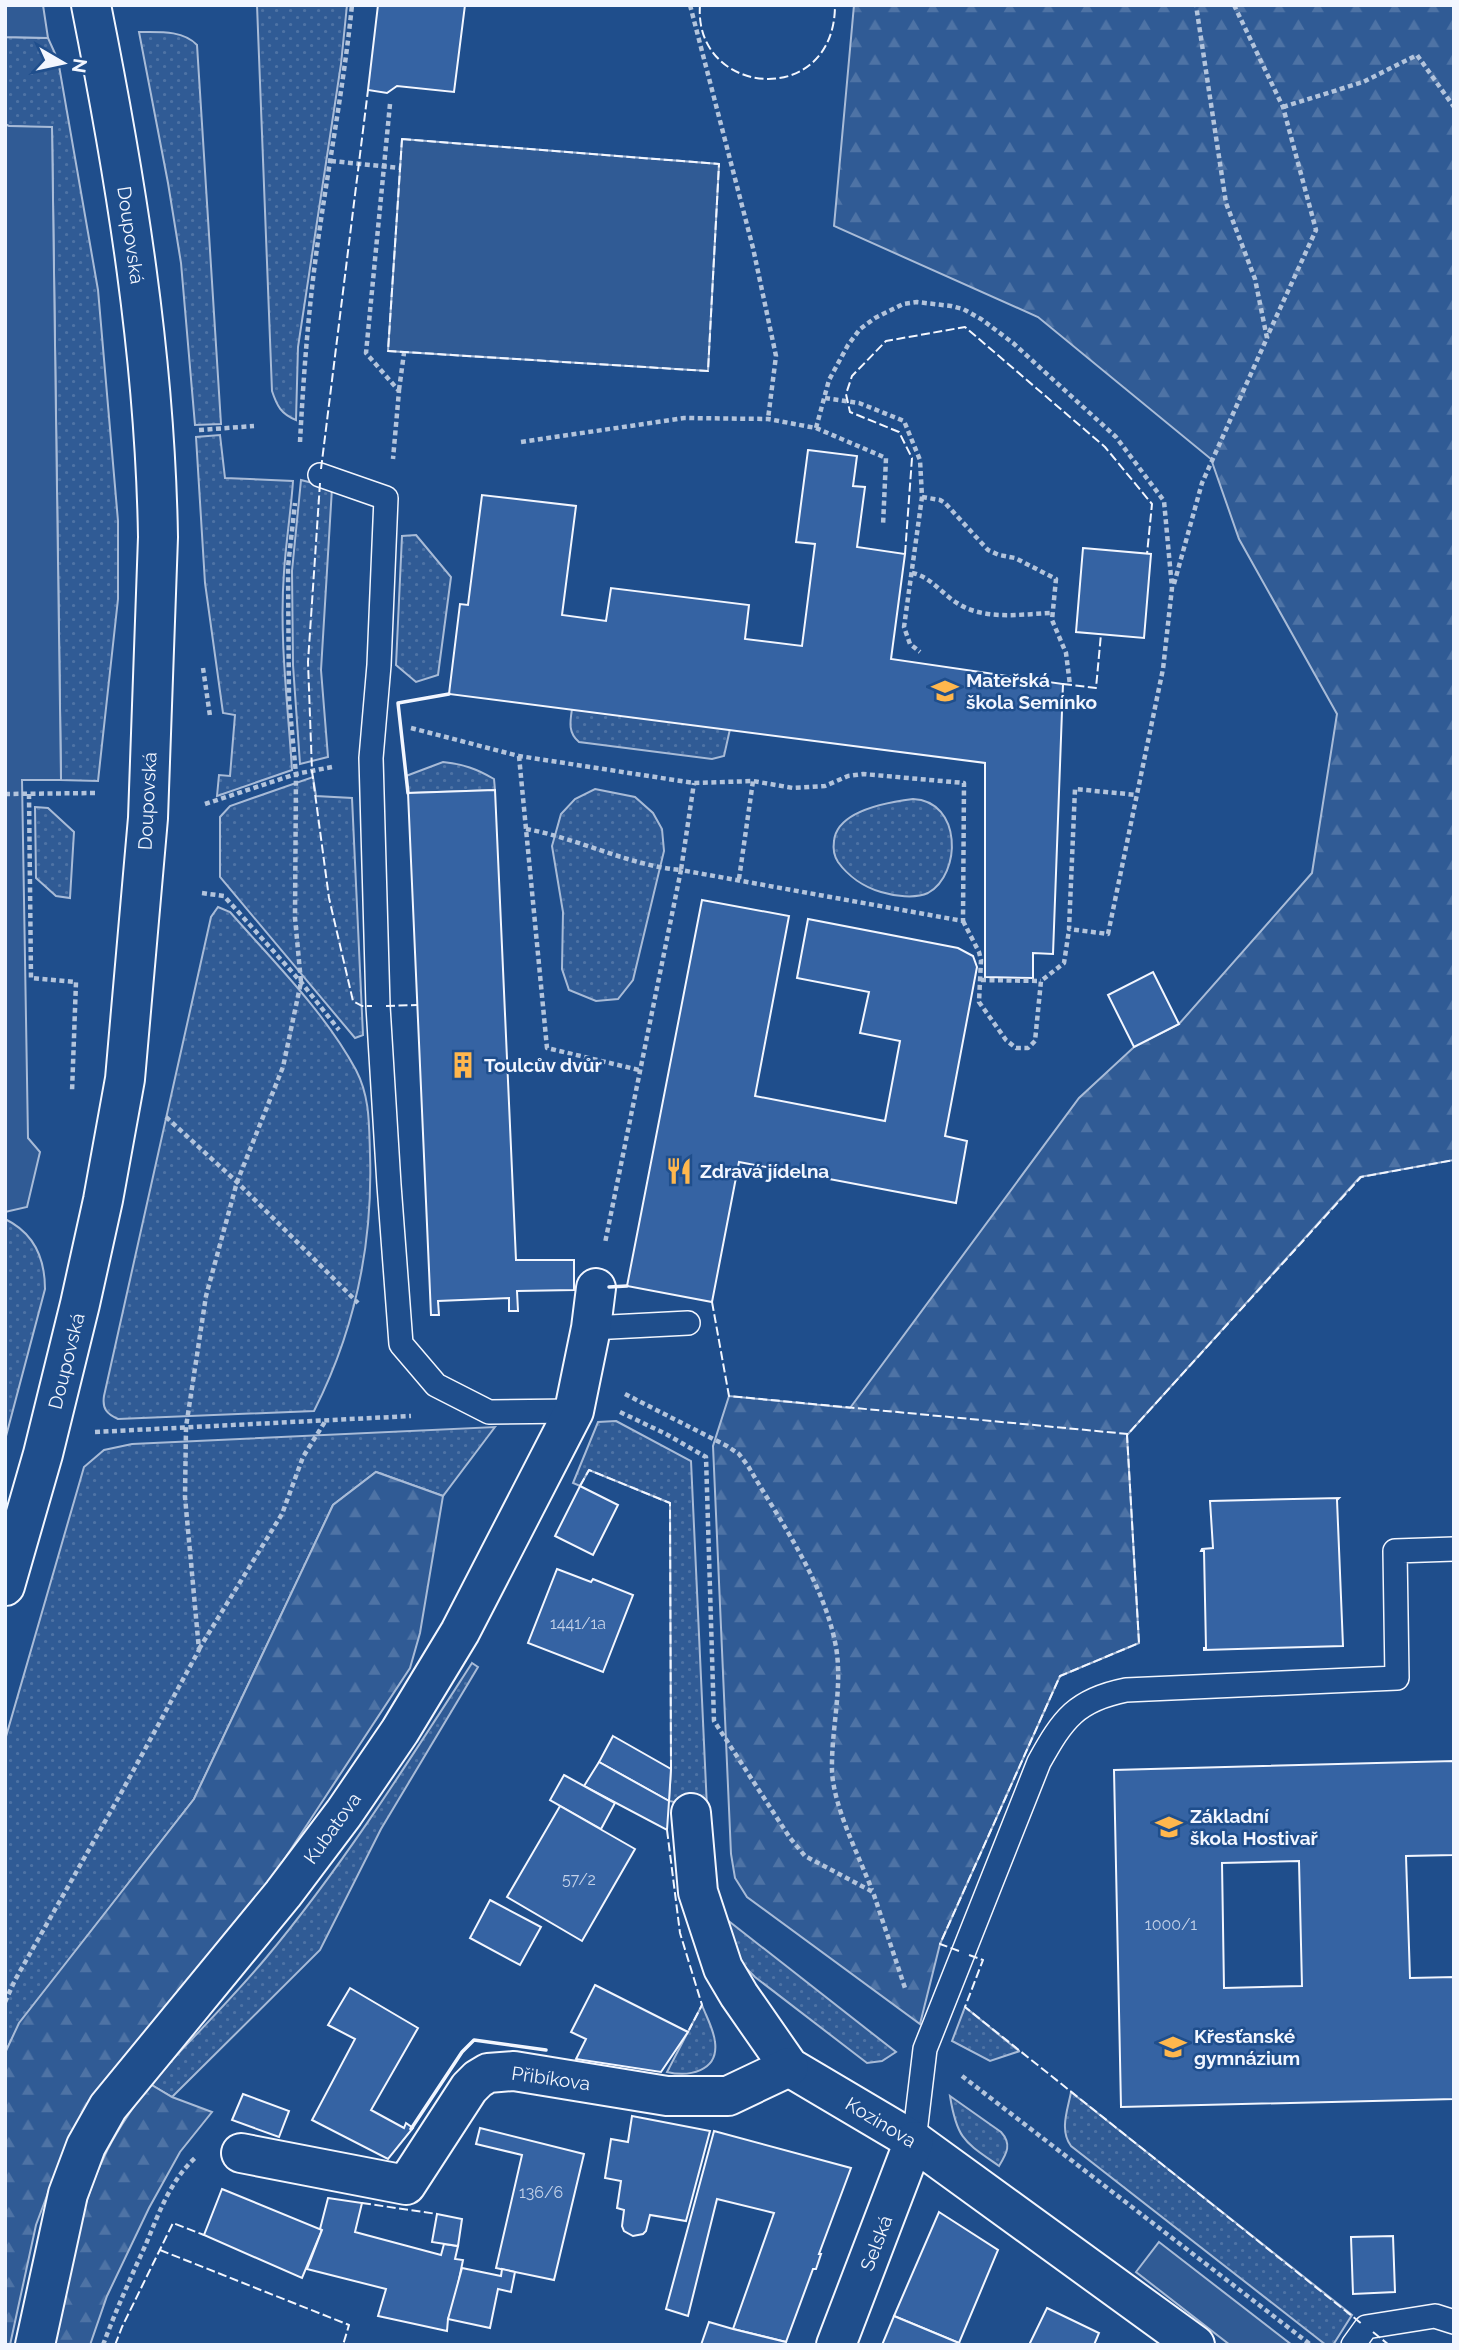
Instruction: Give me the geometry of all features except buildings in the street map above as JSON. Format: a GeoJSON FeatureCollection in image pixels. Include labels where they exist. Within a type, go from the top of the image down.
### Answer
{"type":"FeatureCollection","features":[{"type":"Feature","properties":{"kind":"street","name":"Doupovská"},"geometry":{"type":"LineString","coordinates":[[5,1586],[43,1454],[103,1200],[125,1079],[148,818],[158,492],[140,294],[123,177],[91,5]]}},
{"type":"Feature","properties":{"kind":"street","name":"Kubatova"},"geometry":{"type":"LineString","coordinates":[[35,2345],[68,2194],[86,2146],[102,2117],[283,1895],[344,1814],[400,1731],[460,1632],[574,1411],[592,1328],[596,1288]]}},
{"type":"Feature","properties":{"kind":"street","name":"Kozinova"},"geometry":{"type":"LineString","coordinates":[[691,1813],[698,1892],[723,1968],[789,2067],[914,2141],[1195,2345]]}},
{"type":"Feature","properties":{"kind":"street","name":"Přibíkova"},"geometry":{"type":"LineString","coordinates":[[242,2153],[406,2185],[469,2088],[488,2073],[514,2071],[694,2098],[728,2096],[789,2067]]}},
{"type":"Feature","properties":{"kind":"street","name":"Selská"},"geometry":{"type":"LineString","coordinates":[[836,2345],[914,2141]]}},
{"type":"Feature","properties":{"kind":"lane"},"geometry":{"type":"LineString","coordinates":[[320,475],[386,498],[379,665],[371,758],[382,1067],[401,1345],[436,1385],[489,1412],[574,1411]]}},
{"type":"Feature","properties":{"kind":"lane"},"geometry":{"type":"LineString","coordinates":[[592,1328],[688,1323]]}},
{"type":"Feature","properties":{"kind":"lane"},"geometry":{"type":"LineString","coordinates":[[914,2141],[925,2049],[1039,1762],[1056,1731],[1069,1716],[1104,1695],[1126,1690],[1397,1678],[1395,1552],[1454,1549]]}},
{"type":"Feature","properties":{"kind":"lane"},"geometry":{"type":"LineString","coordinates":[[1353,2345],[1366,2327],[1435,2316],[1454,2322]]}},
{"type":"Feature","properties":{"kind":"path"},"geometry":{"type":"LineString","coordinates":[[300,452],[314,268],[352,5]]}},
{"type":"Feature","properties":{"kind":"path"},"geometry":{"type":"LineString","coordinates":[[690,5],[753,248],[776,356],[768,419]]}},
{"type":"Feature","properties":{"kind":"path"},"geometry":{"type":"LineString","coordinates":[[1196,5],[1226,202],[1255,279],[1267,338]]}},
{"type":"Feature","properties":{"kind":"path"},"geometry":{"type":"LineString","coordinates":[[1069,929],[1108,934],[1163,669],[1172,589],[1202,483],[1316,230],[1283,107],[1234,5]]}},
{"type":"Feature","properties":{"kind":"path"},"geometry":{"type":"LineString","coordinates":[[1283,107],[1363,82],[1417,55],[1454,107]]}},
{"type":"Feature","properties":{"kind":"path"},"geometry":{"type":"LineString","coordinates":[[390,104],[366,353],[399,391]]}},
{"type":"Feature","properties":{"kind":"path"},"geometry":{"type":"LineString","coordinates":[[331,161],[400,167]]}},
{"type":"Feature","properties":{"kind":"path"},"geometry":{"type":"LineString","coordinates":[[816,428],[829,380],[860,329],[889,309],[903,304],[934,303],[963,309],[1013,343],[1116,437],[1164,501],[1172,589]]}},
{"type":"Feature","properties":{"kind":"path"},"geometry":{"type":"LineString","coordinates":[[386,498],[396,446],[404,353]]}},
{"type":"Feature","properties":{"kind":"path"},"geometry":{"type":"LineString","coordinates":[[825,398],[859,403],[904,421],[920,460],[922,497],[904,627],[910,644],[920,652]]}},
{"type":"Feature","properties":{"kind":"path"},"geometry":{"type":"LineString","coordinates":[[521,442],[684,418],[768,419],[816,428],[886,458],[883,526]]}},
{"type":"Feature","properties":{"kind":"path"},"geometry":{"type":"LineString","coordinates":[[186,431],[254,426]]}},
{"type":"Feature","properties":{"kind":"path"},"geometry":{"type":"LineString","coordinates":[[199,1650],[185,1497],[186,1427],[206,1296],[237,1182],[283,1067],[301,982],[295,918],[296,775],[289,701],[288,567],[296,491]]}},
{"type":"Feature","properties":{"kind":"path"},"geometry":{"type":"LineString","coordinates":[[922,497],[945,503],[993,553],[1015,558],[1056,579],[1053,625],[1062,639],[1066,653],[1070,685]]}},
{"type":"Feature","properties":{"kind":"path"},"geometry":{"type":"LineString","coordinates":[[912,573],[924,577],[955,603],[981,614],[1052,613]]}},
{"type":"Feature","properties":{"kind":"path"},"geometry":{"type":"LineString","coordinates":[[400,726],[519,756],[694,783],[753,781],[793,788],[825,786],[848,776],[863,774],[964,783],[963,921],[979,951],[979,1002],[1006,1040],[1016,1048],[1028,1048],[1035,1041],[1041,981]]}},
{"type":"Feature","properties":{"kind":"path"},"geometry":{"type":"LineString","coordinates":[[519,756],[547,1048],[639,1070]]}},
{"type":"Feature","properties":{"kind":"path"},"geometry":{"type":"LineString","coordinates":[[205,804],[312,771]]}},
{"type":"Feature","properties":{"kind":"path"},"geometry":{"type":"LineString","coordinates":[[739,879],[753,781]]}},
{"type":"Feature","properties":{"kind":"path"},"geometry":{"type":"LineString","coordinates":[[596,1288],[681,870],[694,783]]}},
{"type":"Feature","properties":{"kind":"path"},"geometry":{"type":"LineString","coordinates":[[981,980],[1041,981],[1064,963],[1069,929],[1075,789],[1137,795]]}},
{"type":"Feature","properties":{"kind":"path"},"geometry":{"type":"LineString","coordinates":[[5,794],[97,793]]}},
{"type":"Feature","properties":{"kind":"path"},"geometry":{"type":"LineString","coordinates":[[29,794],[31,978],[76,982],[71,1104]]}},
{"type":"Feature","properties":{"kind":"path"},"geometry":{"type":"LineString","coordinates":[[526,828],[556,834],[660,869],[739,879],[963,921]]}},
{"type":"Feature","properties":{"kind":"path"},"geometry":{"type":"LineString","coordinates":[[202,893],[224,896],[301,982],[366,1064],[382,1067]]}},
{"type":"Feature","properties":{"kind":"path"},"geometry":{"type":"LineString","coordinates":[[158,1109],[237,1182],[401,1345]]}},
{"type":"Feature","properties":{"kind":"path"},"geometry":{"type":"LineString","coordinates":[[574,1411],[609,1387],[739,1454],[810,1574],[827,1614],[835,1643],[838,1679],[832,1773],[837,1800],[873,1892],[925,2049],[1311,2345]]}},
{"type":"Feature","properties":{"kind":"path"},"geometry":{"type":"LineString","coordinates":[[85,1433],[489,1412]]}},
{"type":"Feature","properties":{"kind":"path"},"geometry":{"type":"LineString","coordinates":[[621,1412],[706,1457],[714,1721],[790,1838],[805,1856],[873,1892]]}},
{"type":"Feature","properties":{"kind":"path"},"geometry":{"type":"LineString","coordinates":[[5,2002],[199,1650],[282,1514],[303,1457],[326,1420]]}},
{"type":"Feature","properties":{"kind":"path"},"geometry":{"type":"LineString","coordinates":[[103,2345],[181,2171],[195,2158],[216,2151],[242,2153]]}},
{"type":"Feature","properties":{"kind":"green space"},"geometry":{"type":"Polygon","coordinates":[[[257,5],[347,5],[341,64],[298,347],[296,420],[280,409],[272,391],[257,5]]]}},
{"type":"Feature","properties":{"kind":"green space"},"geometry":{"type":"Polygon","coordinates":[[[854,5],[1454,5],[1454,1160],[1360,1177],[1127,1435],[1139,1643],[1060,1676],[940,1944],[920,2024],[747,1897],[735,1878],[731,1854],[713,1446],[729,1396],[850,1408],[1079,1098],[1134,1047],[1179,1024],[1312,873],[1337,714],[1239,539],[1211,459],[1038,317],[834,226],[854,5]]]}},
{"type":"Feature","properties":{"kind":"green space"},"geometry":{"type":"Polygon","coordinates":[[[139,32],[178,34],[197,45],[221,424],[195,425],[181,263],[139,32]]]}},
{"type":"Feature","properties":{"kind":"green space"},"geometry":{"type":"Polygon","coordinates":[[[5,37],[48,38],[58,60],[98,290],[118,521],[118,599],[98,781],[61,780],[52,128],[5,124],[5,37]]]}},
{"type":"Feature","properties":{"kind":"green space"},"geometry":{"type":"Polygon","coordinates":[[[220,435],[225,478],[293,481],[283,597],[292,770],[217,796],[219,775],[230,776],[235,715],[223,713],[205,583],[196,437],[220,435]]]}},
{"type":"Feature","properties":{"kind":"green space"},"geometry":{"type":"Polygon","coordinates":[[[301,480],[332,488],[321,670],[328,757],[300,764],[293,665],[292,571],[301,480]]]}},
{"type":"Feature","properties":{"kind":"green space"},"geometry":{"type":"Polygon","coordinates":[[[416,535],[451,577],[438,675],[416,682],[396,665],[402,536],[416,535]]]}},
{"type":"Feature","properties":{"kind":"green space"},"geometry":{"type":"Polygon","coordinates":[[[572,709],[730,729],[724,756],[712,759],[579,742],[571,731],[572,709]]]}},
{"type":"Feature","properties":{"kind":"green space"},"geometry":{"type":"Polygon","coordinates":[[[443,762],[488,775],[494,779],[495,790],[408,793],[406,776],[443,762]]]}},
{"type":"Feature","properties":{"kind":"green space"},"geometry":{"type":"Polygon","coordinates":[[[313,777],[316,796],[352,798],[363,1035],[355,1038],[220,877],[220,817],[230,806],[313,777]]]}},
{"type":"Feature","properties":{"kind":"green space"},"geometry":{"type":"Polygon","coordinates":[[[595,789],[635,797],[653,813],[662,829],[664,851],[633,980],[618,999],[596,1001],[569,990],[562,969],[563,912],[552,846],[561,814],[575,799],[595,789]]]}},
{"type":"Feature","properties":{"kind":"green space"},"geometry":{"type":"Polygon","coordinates":[[[913,799],[929,803],[941,812],[948,825],[952,840],[951,855],[947,871],[939,884],[928,893],[904,896],[881,892],[857,880],[842,867],[834,852],[837,830],[854,815],[878,805],[913,799]]]}},
{"type":"Feature","properties":{"kind":"green space"},"geometry":{"type":"Polygon","coordinates":[[[35,807],[48,808],[74,832],[70,898],[56,896],[36,878],[35,807]]]}},
{"type":"Feature","properties":{"kind":"green space"},"geometry":{"type":"Polygon","coordinates":[[[218,907],[230,912],[298,988],[329,1027],[361,1080],[369,1121],[370,1188],[358,1286],[351,1318],[314,1411],[118,1419],[106,1410],[104,1396],[211,917],[218,907]]]}},
{"type":"Feature","properties":{"kind":"green space"},"geometry":{"type":"Polygon","coordinates":[[[5,1219],[23,1231],[36,1248],[43,1267],[45,1289],[5,1440],[5,1219]]]}},
{"type":"Feature","properties":{"kind":"green space"},"geometry":{"type":"Polygon","coordinates":[[[616,1421],[691,1461],[707,1808],[669,1801],[670,1503],[589,1470],[580,1486],[573,1483],[598,1422],[616,1421]]]}},
{"type":"Feature","properties":{"kind":"green space"},"geometry":{"type":"Polygon","coordinates":[[[495,1427],[443,1496],[376,1472],[333,1505],[194,1799],[20,2023],[5,2053],[5,1740],[84,1467],[104,1450],[132,1444],[495,1427]]]}},
{"type":"Feature","properties":{"kind":"green space"},"geometry":{"type":"Polygon","coordinates":[[[376,1472],[443,1496],[420,1633],[410,1668],[276,1872],[137,2042],[63,2153],[36,2225],[10,2345],[5,2345],[5,2053],[19,2023],[194,1799],[333,1505],[376,1472]]]}},
{"type":"Feature","properties":{"kind":"green space"},"geometry":{"type":"Polygon","coordinates":[[[472,1663],[478,1667],[381,1829],[320,1950],[172,2097],[150,2084],[265,1959],[321,1888],[472,1663]]]}},
{"type":"Feature","properties":{"kind":"green space"},"geometry":{"type":"Polygon","coordinates":[[[721,1915],[896,2052],[882,2061],[867,2063],[755,1977],[741,1963],[721,1915]]]}},
{"type":"Feature","properties":{"kind":"green space"},"geometry":{"type":"Polygon","coordinates":[[[702,2005],[714,2037],[715,2052],[712,2060],[707,2066],[692,2073],[667,2072],[702,2005]]]}},
{"type":"Feature","properties":{"kind":"green space"},"geometry":{"type":"Polygon","coordinates":[[[965,2007],[1020,2051],[990,2061],[952,2041],[965,2007]]]}},
{"type":"Feature","properties":{"kind":"green space"},"geometry":{"type":"Polygon","coordinates":[[[150,2084],[172,2097],[212,2112],[180,2152],[149,2208],[107,2296],[90,2345],[55,2345],[74,2249],[95,2178],[114,2138],[150,2084]]]}},
{"type":"Feature","properties":{"kind":"green space"},"geometry":{"type":"Polygon","coordinates":[[[1071,2092],[1352,2315],[1333,2345],[1326,2345],[1071,2146],[1067,2140],[1065,2126],[1071,2092]]]}},
{"type":"Feature","properties":{"kind":"green space"},"geometry":{"type":"Polygon","coordinates":[[[950,2096],[1004,2136],[1007,2149],[999,2166],[964,2138],[956,2122],[950,2096]]]}},
{"type":"Feature","properties":{"kind":"shaded area"},"geometry":{"type":"Polygon","coordinates":[[[5,5],[43,5],[48,38],[5,37],[5,5]]]}},
{"type":"Feature","properties":{"kind":"shaded area"},"geometry":{"type":"Polygon","coordinates":[[[5,124],[52,127],[61,780],[22,780],[28,1138],[40,1152],[27,1207],[5,1212],[5,124]]]}},
{"type":"Feature","properties":{"kind":"shaded area"},"geometry":{"type":"Polygon","coordinates":[[[402,139],[719,164],[708,371],[388,351],[402,139]]]}},
{"type":"Feature","properties":{"kind":"shaded area"},"geometry":{"type":"Polygon","coordinates":[[[1159,2242],[1292,2345],[1230,2345],[1136,2272],[1159,2242]]]}},
{"type":"Feature","properties":{"kind":"fence"},"geometry":{"type":"LineString","coordinates":[[700,5],[704,36],[718,59],[740,73],[765,79],[790,75],[813,62],[829,39],[835,5]]}},
{"type":"Feature","properties":{"kind":"fence"},"geometry":{"type":"LineString","coordinates":[[321,469],[368,90]]}},
{"type":"Feature","properties":{"kind":"fence"},"geometry":{"type":"LineString","coordinates":[[402,139],[719,164],[708,371],[388,351],[402,139]]}},
{"type":"Feature","properties":{"kind":"fence"},"geometry":{"type":"LineString","coordinates":[[905,554],[912,458],[899,432],[850,412],[846,394],[852,376],[886,341],[965,327],[1105,447],[1152,504],[1147,554]]}},
{"type":"Feature","properties":{"kind":"fence"},"geometry":{"type":"LineString","coordinates":[[320,483],[308,662],[312,771],[329,898],[353,1001],[362,1006],[372,1006]]}},
{"type":"Feature","properties":{"kind":"fence"},"geometry":{"type":"LineString","coordinates":[[1063,684],[1096,688],[1101,634]]}},
{"type":"Feature","properties":{"kind":"fence"},"geometry":{"type":"LineString","coordinates":[[386,1006],[417,1005]]}},
{"type":"Feature","properties":{"kind":"fence"},"geometry":{"type":"LineString","coordinates":[[959,1951],[940,1944],[1060,1676],[1139,1643],[1127,1435],[1361,1177],[1454,1160]]}},
{"type":"Feature","properties":{"kind":"fence"},"geometry":{"type":"LineString","coordinates":[[712,1302],[729,1396],[1128,1434]]}},
{"type":"Feature","properties":{"kind":"fence"},"geometry":{"type":"LineString","coordinates":[[580,1486],[589,1470],[670,1503],[671,1769]]}},
{"type":"Feature","properties":{"kind":"fence"},"geometry":{"type":"LineString","coordinates":[[667,1830],[680,1933],[702,2005],[689,2030]]}},
{"type":"Feature","properties":{"kind":"fence"},"geometry":{"type":"LineString","coordinates":[[969,1955],[983,1960],[965,2007],[1362,2324]]}},
{"type":"Feature","properties":{"kind":"fence"},"geometry":{"type":"LineString","coordinates":[[362,2203],[437,2214]]}},
{"type":"Feature","properties":{"kind":"fence"},"geometry":{"type":"LineString","coordinates":[[115,2345],[173,2223],[204,2235]]}},
{"type":"Feature","properties":{"kind":"fence"},"geometry":{"type":"LineString","coordinates":[[160,2250],[349,2325],[343,2345]]}},
{"type":"Feature","properties":{"kind":"fence"},"geometry":{"type":"LineString","coordinates":[[1373,2332],[1389,2345]]}},
{"type":"Feature","properties":{"kind":"wall"},"geometry":{"type":"LineString","coordinates":[[408,793],[398,703],[449,694]]}},
{"type":"Feature","properties":{"kind":"wall"},"geometry":{"type":"LineString","coordinates":[[609,1287],[627,1286]]}},
{"type":"Feature","properties":{"kind":"wall"},"geometry":{"type":"LineString","coordinates":[[411,2129],[462,2052],[474,2040],[546,2050]]}},
{"type":"Feature","properties":{"kind":"place","name":"Mateřská škola Semínko"},"geometry":{"type":"Point","coordinates":[945,691]}},
{"type":"Feature","properties":{"kind":"place","name":"Toulcův dvůr"},"geometry":{"type":"Point","coordinates":[463,1065]}},
{"type":"Feature","properties":{"kind":"place","name":"Zdravá jídelna"},"geometry":{"type":"Point","coordinates":[679,1171]}},
{"type":"Feature","properties":{"kind":"place","name":"Základní škola Hostivař"},"geometry":{"type":"Point","coordinates":[1169,1827]}},
{"type":"Feature","properties":{"kind":"place","name":"Křesťanské gymnázium"},"geometry":{"type":"Point","coordinates":[1173,2047]}}]}
